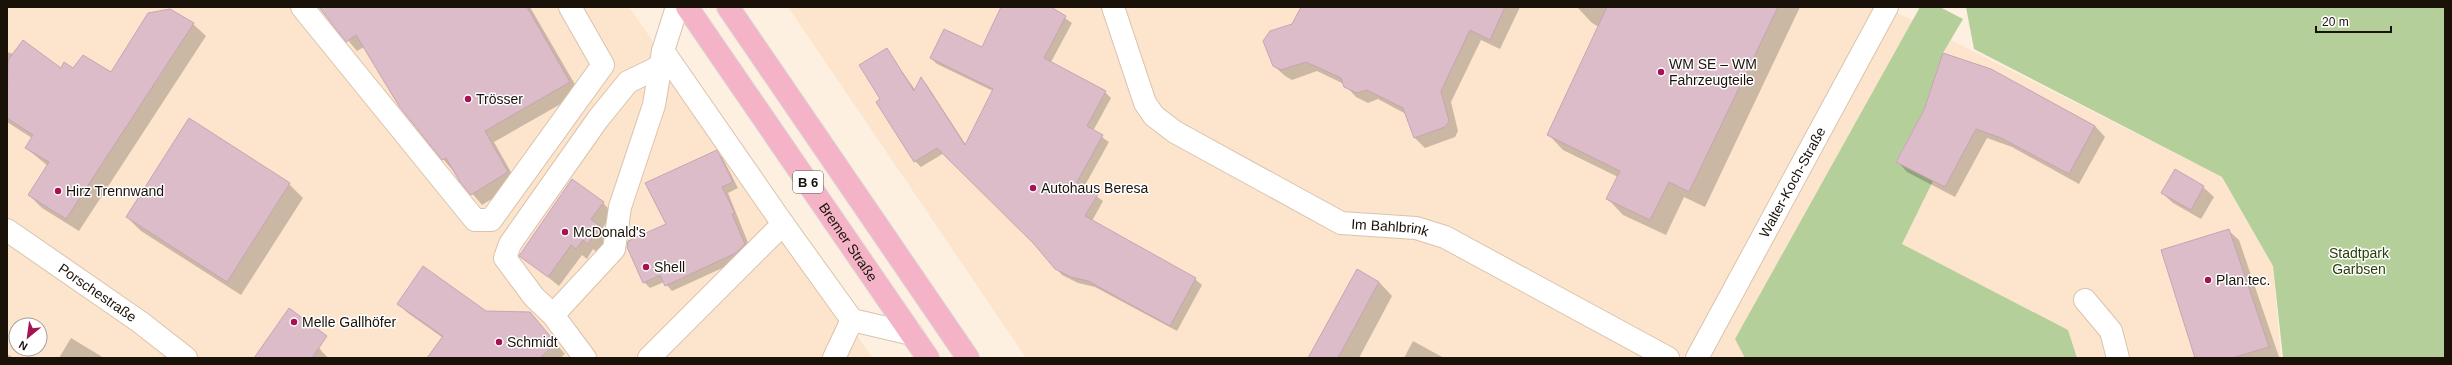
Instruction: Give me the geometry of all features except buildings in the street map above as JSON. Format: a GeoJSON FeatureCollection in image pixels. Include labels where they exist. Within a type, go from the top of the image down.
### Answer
{"type":"FeatureCollection","features":[{"type":"Feature","properties":{"kind":"main road","name":"Bremer Straße"},"geometry":{"type":"LineString","coordinates":[[687,7],[928,358]]}},
{"type":"Feature","properties":{"kind":"main road","name":"B 6"},"geometry":{"type":"LineString","coordinates":[[728,7],[968,358]]}},
{"type":"Feature","properties":{"kind":"street"},"geometry":{"type":"LineString","coordinates":[[302,7],[475,220],[491,220],[604,65],[570,7]]}},
{"type":"Feature","properties":{"kind":"street"},"geometry":{"type":"LineString","coordinates":[[553,315],[614,249],[620,206],[654,105],[662,58],[678,7]]}},
{"type":"Feature","properties":{"kind":"street","name":"Im Bahlbrink"},"geometry":{"type":"LineString","coordinates":[[1113,7],[1145,102],[1154,116],[1175,132],[1341,224],[1416,228],[1445,237],[1668,358]]}},
{"type":"Feature","properties":{"kind":"street","name":"Walter-Koch-Straße"},"geometry":{"type":"LineString","coordinates":[[1697,358],[1887,7]]}},
{"type":"Feature","properties":{"kind":"street"},"geometry":{"type":"LineString","coordinates":[[662,58],[852,320],[912,334]]}},
{"type":"Feature","properties":{"kind":"street"},"geometry":{"type":"LineString","coordinates":[[585,358],[553,315],[534,297],[505,258],[510,244],[598,119],[628,82],[662,58]]}},
{"type":"Feature","properties":{"kind":"street"},"geometry":{"type":"LineString","coordinates":[[649,358],[783,224]]}},
{"type":"Feature","properties":{"kind":"street","name":"Porschestraße"},"geometry":{"type":"LineString","coordinates":[[7,230],[140,322],[186,358]]}},
{"type":"Feature","properties":{"kind":"street"},"geometry":{"type":"LineString","coordinates":[[2085,300],[2111,330],[2118,358]]}},
{"type":"Feature","properties":{"kind":"street"},"geometry":{"type":"LineString","coordinates":[[836,357],[852,320]]}},
{"type":"Feature","properties":{"kind":"shaded area"},"geometry":{"type":"Polygon","coordinates":[[[7,7],[629,7],[873,358],[7,358],[7,7]]]}},
{"type":"Feature","properties":{"kind":"shaded area"},"geometry":{"type":"Polygon","coordinates":[[[788,7],[1886,7],[2222,177],[2273,266],[2281,358],[1026,358],[788,7]]]}},
{"type":"Feature","properties":{"kind":"green space"},"geometry":{"type":"Polygon","coordinates":[[[1920,7],[1940,7],[1963,19],[1943,53],[1924,110],[1896,161],[1933,181],[1902,244],[2068,330],[2077,358],[1745,358],[1735,339],[1920,7]]]}},
{"type":"Feature","properties":{"kind":"green space","name":"Stadtpark Garbsen"},"geometry":{"type":"Polygon","coordinates":[[[1966,7],[2445,7],[2445,358],[2283,358],[2273,266],[2222,177],[1974,49],[1966,7]]]}},
{"type":"Feature","properties":{"kind":"place","name":"WM SE – WM Fahrzeugteile"},"geometry":{"type":"Point","coordinates":[1661,72]}},
{"type":"Feature","properties":{"kind":"place","name":"Trösser"},"geometry":{"type":"Point","coordinates":[468,99]}},
{"type":"Feature","properties":{"kind":"place","name":"Autohaus Beresa"},"geometry":{"type":"Point","coordinates":[1033,188]}},
{"type":"Feature","properties":{"kind":"place","name":"Hirz Trennwand"},"geometry":{"type":"Point","coordinates":[58,191]}},
{"type":"Feature","properties":{"kind":"place","name":"McDonald's"},"geometry":{"type":"Point","coordinates":[565,232]}},
{"type":"Feature","properties":{"kind":"place","name":"Shell"},"geometry":{"type":"Point","coordinates":[646,267]}},
{"type":"Feature","properties":{"kind":"place","name":"Plan.tec."},"geometry":{"type":"Point","coordinates":[2208,280]}},
{"type":"Feature","properties":{"kind":"place","name":"Melle Gallhöfer"},"geometry":{"type":"Point","coordinates":[294,322]}},
{"type":"Feature","properties":{"kind":"place","name":"Schmidt"},"geometry":{"type":"Point","coordinates":[499,342]}}]}
